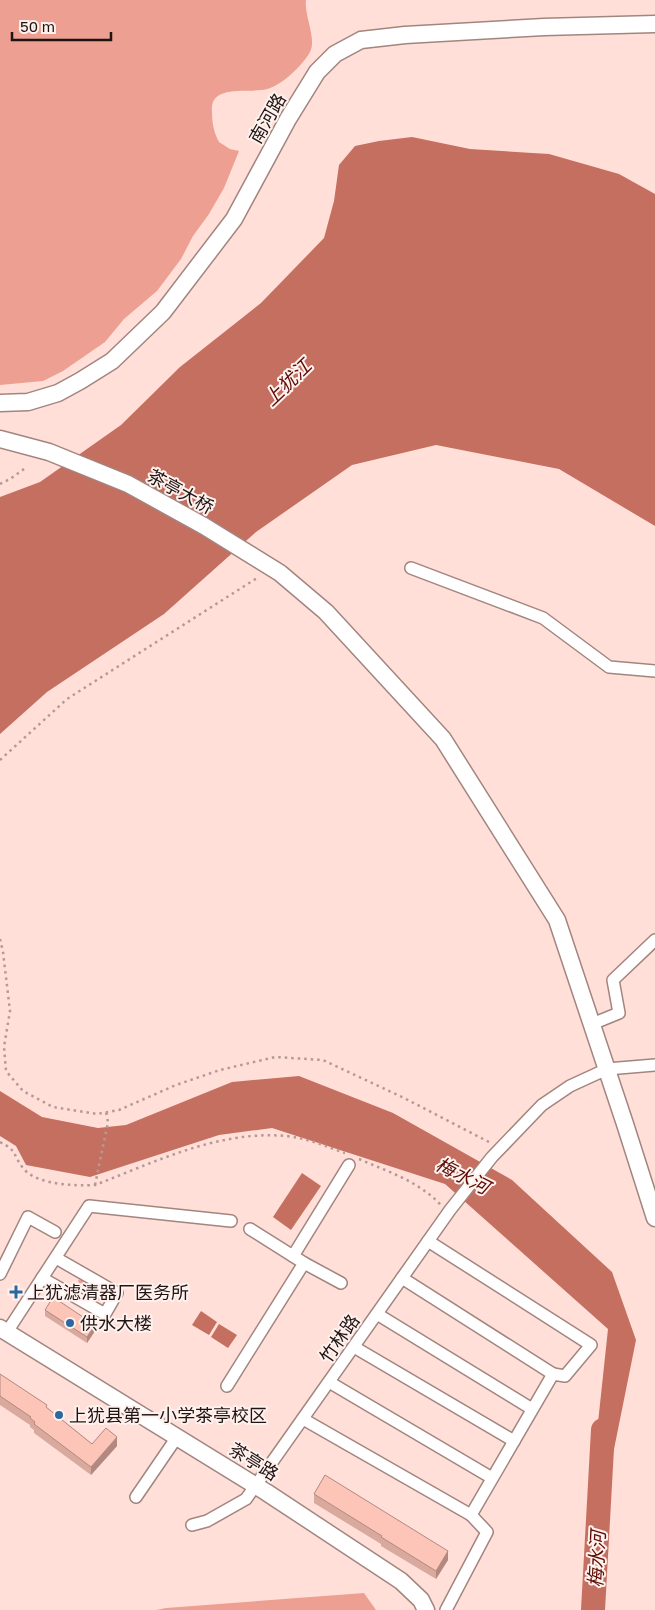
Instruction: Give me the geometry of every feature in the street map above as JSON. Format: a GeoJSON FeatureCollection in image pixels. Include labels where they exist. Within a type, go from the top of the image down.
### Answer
{"type":"FeatureCollection","features":[{"type":"Feature","properties":{"kind":"street","name":"南河路"},"geometry":{"type":"LineString","coordinates":[[0,403],[28,402],[58,393],[80,381],[112,361],[163,312],[234,218],[288,119],[312,80],[317,72],[336,54],[361,40],[405,35],[544,27],[655,24]]}},
{"type":"Feature","properties":{"kind":"street","name":"茶亭大桥"},"geometry":{"type":"LineString","coordinates":[[0,439],[49,452],[128,484],[204,526],[280,573],[326,612],[443,739],[557,920],[655,1218]]}},
{"type":"Feature","properties":{"kind":"street"},"geometry":{"type":"LineString","coordinates":[[411,568],[543,618],[609,666],[655,671]]}},
{"type":"Feature","properties":{"kind":"street"},"geometry":{"type":"LineString","coordinates":[[592,1024],[619,1013],[613,980],[655,940]]}},
{"type":"Feature","properties":{"kind":"street","name":"竹林路"},"geometry":{"type":"LineString","coordinates":[[192,1525],[207,1521],[246,1499],[449,1211],[496,1153],[542,1105],[570,1086],[607,1069],[655,1065]]}},
{"type":"Feature","properties":{"kind":"street"},"geometry":{"type":"LineString","coordinates":[[293,1256],[352,1160]]}},
{"type":"Feature","properties":{"kind":"street"},"geometry":{"type":"LineString","coordinates":[[4,1330],[56,1258],[89,1206],[231,1222]]}},
{"type":"Feature","properties":{"kind":"street"},"geometry":{"type":"LineString","coordinates":[[0,1274],[28,1217],[55,1232]]}},
{"type":"Feature","properties":{"kind":"street"},"geometry":{"type":"LineString","coordinates":[[250,1229],[304,1263],[341,1283]]}},
{"type":"Feature","properties":{"kind":"street"},"geometry":{"type":"LineString","coordinates":[[402,1278],[553,1374],[565,1376],[591,1345],[428,1241]]}},
{"type":"Feature","properties":{"kind":"street"},"geometry":{"type":"LineString","coordinates":[[42,1278],[105,1314],[117,1293],[56,1258]]}},
{"type":"Feature","properties":{"kind":"street"},"geometry":{"type":"LineString","coordinates":[[227,1386],[304,1263]]}},
{"type":"Feature","properties":{"kind":"street"},"geometry":{"type":"LineString","coordinates":[[377,1314],[532,1409]]}},
{"type":"Feature","properties":{"kind":"street","name":"茶亭路"},"geometry":{"type":"LineString","coordinates":[[4,1330],[256,1486],[401,1581],[421,1600],[426,1610]]}},
{"type":"Feature","properties":{"kind":"street"},"geometry":{"type":"LineString","coordinates":[[354,1347],[514,1441]]}},
{"type":"Feature","properties":{"kind":"street"},"geometry":{"type":"LineString","coordinates":[[471,1515],[553,1374]]}},
{"type":"Feature","properties":{"kind":"street"},"geometry":{"type":"LineString","coordinates":[[329,1382],[492,1478]]}},
{"type":"Feature","properties":{"kind":"street"},"geometry":{"type":"LineString","coordinates":[[303,1418],[471,1515],[487,1532],[446,1610]]}},
{"type":"Feature","properties":{"kind":"street"},"geometry":{"type":"LineString","coordinates":[[136,1497],[177,1437]]}},
{"type":"Feature","properties":{"kind":"path"},"geometry":{"type":"LineString","coordinates":[[0,484],[24,469]]}},
{"type":"Feature","properties":{"kind":"path"},"geometry":{"type":"LineString","coordinates":[[0,760],[67,698],[257,578]]}},
{"type":"Feature","properties":{"kind":"path"},"geometry":{"type":"LineString","coordinates":[[0,939],[10,1011],[4,1047],[6,1071],[23,1092],[52,1107],[97,1114],[119,1110],[176,1085],[212,1073],[276,1057],[322,1060],[404,1098],[496,1153]]}},
{"type":"Feature","properties":{"kind":"path"},"geometry":{"type":"LineString","coordinates":[[95,1186],[108,1122],[106,1112]]}},
{"type":"Feature","properties":{"kind":"path"},"geometry":{"type":"LineString","coordinates":[[0,1142],[12,1148],[23,1169],[33,1177],[75,1186],[95,1186],[216,1140],[286,1136],[313,1141],[352,1160],[412,1182],[428,1192],[449,1211]]}},
{"type":"Feature","properties":{"kind":"shaded area"},"geometry":{"type":"Polygon","coordinates":[[[0,0],[306,0],[312,47],[307,57],[297,69],[279,84],[267,89],[223,93],[213,103],[213,124],[219,142],[230,149],[239,151],[224,188],[209,214],[193,236],[181,259],[157,291],[124,319],[105,342],[63,371],[43,381],[0,385],[0,0]]]}},
{"type":"Feature","properties":{"kind":"shaded area"},"geometry":{"type":"Polygon","coordinates":[[[82,1279],[99,1289],[105,1299],[101,1301],[90,1298],[82,1291],[78,1280],[82,1279]]]}},
{"type":"Feature","properties":{"kind":"shaded area"},"geometry":{"type":"Polygon","coordinates":[[[364,1593],[376,1610],[156,1610],[166,1608],[364,1593]]]}},
{"type":"Feature","properties":{"kind":"water","name":"上犹江"},"geometry":{"type":"Polygon","coordinates":[[[412,137],[470,149],[549,154],[619,174],[655,194],[655,526],[559,469],[436,445],[352,465],[256,532],[164,614],[47,692],[0,734],[0,497],[40,482],[121,425],[180,367],[261,303],[324,238],[334,201],[339,165],[355,146],[412,137]]]}},
{"type":"Feature","properties":{"kind":"water"},"geometry":{"type":"Polygon","coordinates":[[[299,1076],[393,1113],[512,1180],[612,1272],[636,1340],[611,1464],[594,1460],[608,1329],[445,1184],[272,1128],[219,1135],[90,1177],[26,1165],[16,1146],[0,1136],[0,1091],[42,1117],[98,1128],[126,1125],[232,1082],[299,1076]]]}},
{"type":"Feature","properties":{"kind":"water"},"geometry":{"type":"Polygon","coordinates":[[[302,1173],[321,1186],[291,1230],[273,1217],[302,1173]]]}},
{"type":"Feature","properties":{"kind":"water"},"geometry":{"type":"Polygon","coordinates":[[[201,1311],[217,1322],[209,1335],[192,1325],[201,1311]]]}},
{"type":"Feature","properties":{"kind":"water"},"geometry":{"type":"Polygon","coordinates":[[[219,1324],[237,1335],[228,1348],[211,1337],[219,1324]]]}},
{"type":"Feature","properties":{"kind":"building","name":"供水大楼"},"geometry":{"type":"Polygon","coordinates":[[[53,1297],[95,1325],[87,1337],[45,1310],[53,1297]]]}},
{"type":"Feature","properties":{"kind":"building"},"geometry":{"type":"Polygon","coordinates":[[[0,1374],[47,1405],[46,1407],[92,1444],[106,1428],[117,1437],[91,1467],[34,1424],[35,1422],[31,1417],[0,1396],[0,1374]]]}},
{"type":"Feature","properties":{"kind":"building"},"geometry":{"type":"Polygon","coordinates":[[[325,1475],[448,1551],[436,1571],[314,1494],[325,1475]]]}},
{"type":"Feature","properties":{"kind":"waterway","name":"梅水河"},"geometry":{"type":"LineString","coordinates":[[593,1610],[603,1430]]}},
{"type":"Feature","properties":{"kind":"place","name":"上犹滤清器厂医务所"},"geometry":{"type":"Point","coordinates":[16,1292]}},
{"type":"Feature","properties":{"kind":"place","name":"供水大楼"},"geometry":{"type":"Point","coordinates":[70,1323]}},
{"type":"Feature","properties":{"kind":"place","name":"上犹县第一小学茶亭校区"},"geometry":{"type":"Point","coordinates":[59,1415]}}]}
